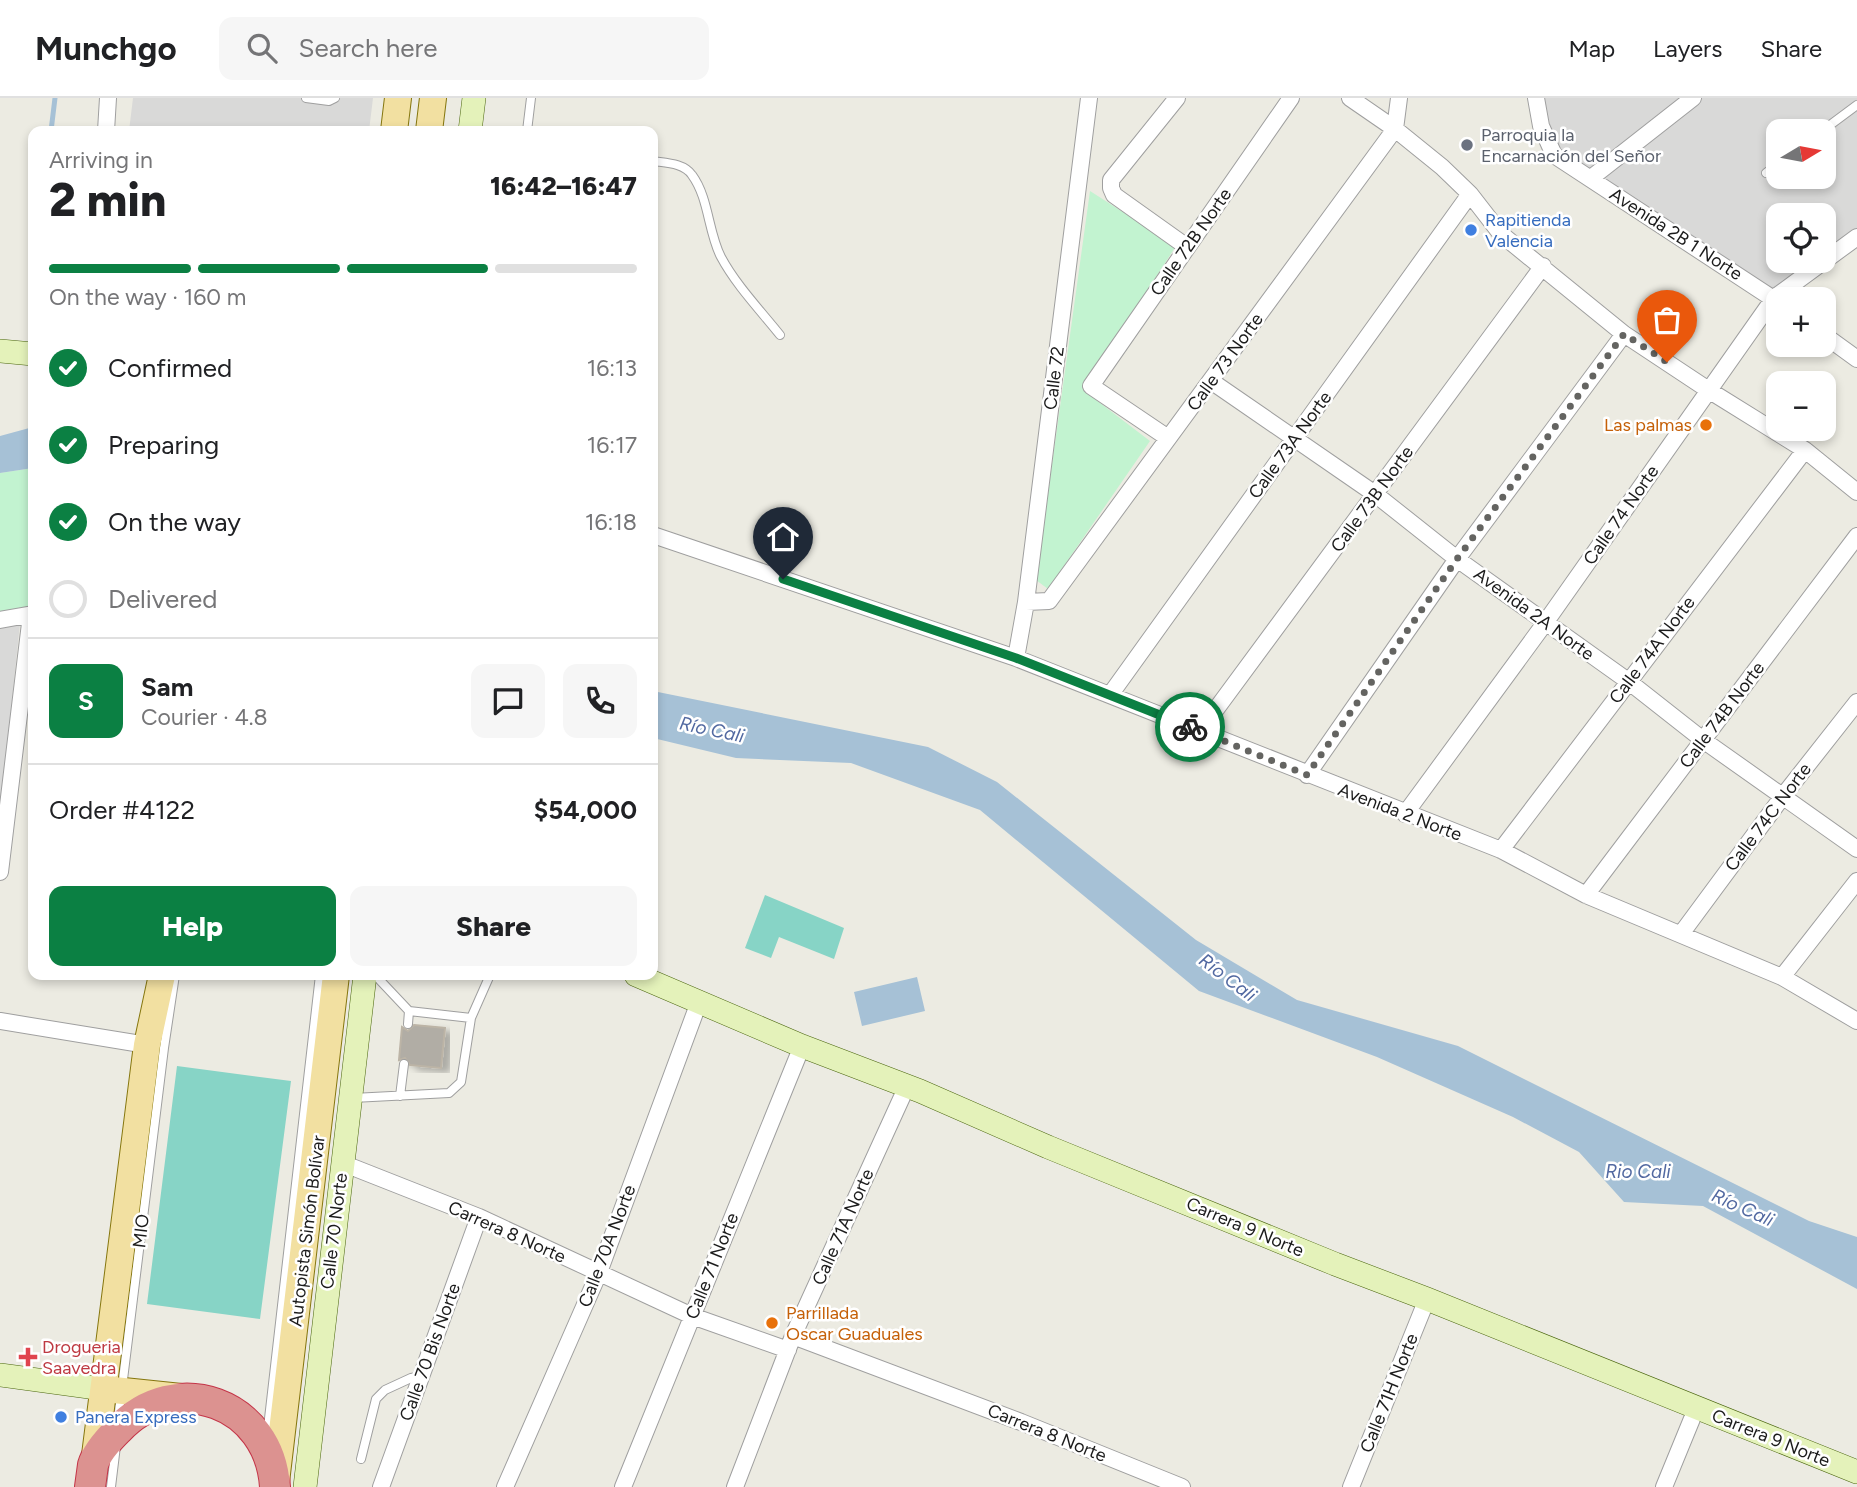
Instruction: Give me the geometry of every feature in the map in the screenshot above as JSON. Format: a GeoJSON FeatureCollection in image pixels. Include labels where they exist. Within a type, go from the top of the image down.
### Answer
{"type":"FeatureCollection","features":[{"type":"Feature","properties":{"kind":"highway"},"geometry":{"type":"LineString","coordinates":[[92,1475],[117,1430],[135,1415],[175,1399],[190,1398],[212,1402],[233,1412],[250,1427],[269,1473]]}},
{"type":"Feature","properties":{"kind":"main road"},"geometry":{"type":"LineString","coordinates":[[395,126],[398,98]]}},
{"type":"Feature","properties":{"kind":"main road"},"geometry":{"type":"LineString","coordinates":[[430,126],[433,98]]}},
{"type":"Feature","properties":{"kind":"main road"},"geometry":{"type":"LineString","coordinates":[[92,1475],[113,1390],[147,1045],[163,980]]}},
{"type":"Feature","properties":{"kind":"main road","name":"Autopista Simón Bolívar"},"geometry":{"type":"LineString","coordinates":[[269,1473],[335,980]]}},
{"type":"Feature","properties":{"kind":"main road"},"geometry":{"type":"LineString","coordinates":[[113,1390],[190,1398]]}},
{"type":"Feature","properties":{"kind":"street"},"geometry":{"type":"LineString","coordinates":[[106,126],[108,98]]}},
{"type":"Feature","properties":{"kind":"street"},"geometry":{"type":"LineString","coordinates":[[471,126],[474,98]]}},
{"type":"Feature","properties":{"kind":"street","name":"Calle 72"},"geometry":{"type":"LineString","coordinates":[[1016,658],[1026,602],[1089,98]]}},
{"type":"Feature","properties":{"kind":"street"},"geometry":{"type":"LineString","coordinates":[[1177,98],[1111,180],[1111,188],[1114,195],[1187,247]]}},
{"type":"Feature","properties":{"kind":"street","name":"Calle 72B Norte"},"geometry":{"type":"LineString","coordinates":[[1168,438],[1091,386],[1290,98]]}},
{"type":"Feature","properties":{"kind":"street"},"geometry":{"type":"LineString","coordinates":[[1350,98],[1395,129],[1442,167],[1470,194],[1501,234],[1624,334],[1805,450],[1857,492]]}},
{"type":"Feature","properties":{"kind":"street","name":"Calle 73 Norte"},"geometry":{"type":"LineString","coordinates":[[1026,602],[1049,601],[1395,129],[1399,98]]}},
{"type":"Feature","properties":{"kind":"street","name":"Avenida 2B 1 Norte"},"geometry":{"type":"LineString","coordinates":[[1536,98],[1541,126],[1554,155],[1766,293]]}},
{"type":"Feature","properties":{"kind":"street"},"geometry":{"type":"LineString","coordinates":[[1591,178],[1693,98]]}},
{"type":"Feature","properties":{"kind":"street","name":"Calle 73A Norte"},"geometry":{"type":"LineString","coordinates":[[1110,695],[1470,194]]}},
{"type":"Feature","properties":{"kind":"street","name":"Calle 74 Norte"},"geometry":{"type":"LineString","coordinates":[[1793,287],[1857,237]]}},
{"type":"Feature","properties":{"kind":"street","name":"Calle 73B Norte"},"geometry":{"type":"LineString","coordinates":[[1200,731],[1543,266]]}},
{"type":"Feature","properties":{"kind":"street","name":"Calle 74 Norte"},"geometry":{"type":"LineString","coordinates":[[1405,814],[1766,314]]}},
{"type":"Feature","properties":{"kind":"street"},"geometry":{"type":"LineString","coordinates":[[1307,775],[1457,559],[1624,334]]}},
{"type":"Feature","properties":{"kind":"street"},"geometry":{"type":"LineString","coordinates":[[0,335],[28,338]]}},
{"type":"Feature","properties":{"kind":"street"},"geometry":{"type":"LineString","coordinates":[[1836,344],[1857,359]]}},
{"type":"Feature","properties":{"kind":"street"},"geometry":{"type":"LineString","coordinates":[[0,351],[28,354]]}},
{"type":"Feature","properties":{"kind":"street","name":"Avenida 2A Norte"},"geometry":{"type":"LineString","coordinates":[[1210,381],[1375,494],[1457,559],[1629,681],[1703,740],[1857,849]]}},
{"type":"Feature","properties":{"kind":"street","name":"Calle 74A Norte"},"geometry":{"type":"LineString","coordinates":[[1501,850],[1805,450]]}},
{"type":"Feature","properties":{"kind":"street","name":"Calle 74B Norte"},"geometry":{"type":"LineString","coordinates":[[1586,895],[1857,536]]}},
{"type":"Feature","properties":{"kind":"street","name":"Avenida 2 Norte"},"geometry":{"type":"LineString","coordinates":[[658,537],[1016,658],[1501,850],[1586,895],[1782,977],[1857,1021]]}},
{"type":"Feature","properties":{"kind":"street"},"geometry":{"type":"LineString","coordinates":[[0,620],[28,616]]}},
{"type":"Feature","properties":{"kind":"street"},"geometry":{"type":"LineString","coordinates":[[0,872],[28,647]]}},
{"type":"Feature","properties":{"kind":"street","name":"Calle 74C Norte"},"geometry":{"type":"LineString","coordinates":[[1681,934],[1783,796],[1857,702]]}},
{"type":"Feature","properties":{"kind":"street"},"geometry":{"type":"LineString","coordinates":[[1782,977],[1857,881]]}},
{"type":"Feature","properties":{"kind":"street","name":"Calle 70 Norte"},"geometry":{"type":"LineString","coordinates":[[305,1487],[364,980]]}},
{"type":"Feature","properties":{"kind":"street","name":"Carrera 9 Norte"},"geometry":{"type":"LineString","coordinates":[[648,980],[1335,1264],[1857,1472]]}},
{"type":"Feature","properties":{"kind":"street","name":"Calle 70A Norte"},"geometry":{"type":"LineString","coordinates":[[505,1487],[598,1275],[699,1002]]}},
{"type":"Feature","properties":{"kind":"street"},"geometry":{"type":"LineString","coordinates":[[0,1021],[147,1045]]}},
{"type":"Feature","properties":{"kind":"street","name":"Calle 71 Norte"},"geometry":{"type":"LineString","coordinates":[[623,1487],[802,1046]]}},
{"type":"Feature","properties":{"kind":"street","name":"Calle 71A Norte"},"geometry":{"type":"LineString","coordinates":[[734,1487],[791,1343],[907,1086]]}},
{"type":"Feature","properties":{"kind":"street","name":"Carrera 8 Norte"},"geometry":{"type":"LineString","coordinates":[[342,1163],[479,1217],[598,1275],[692,1316],[791,1343],[1021,1422],[1182,1487]]}},
{"type":"Feature","properties":{"kind":"street","name":"Calle 70 Bis Norte"},"geometry":{"type":"LineString","coordinates":[[381,1487],[479,1217]]}},
{"type":"Feature","properties":{"kind":"street","name":"Calle 71H Norte"},"geometry":{"type":"LineString","coordinates":[[1351,1487],[1427,1299]]}},
{"type":"Feature","properties":{"kind":"street"},"geometry":{"type":"LineString","coordinates":[[0,1375],[113,1390]]}},
{"type":"Feature","properties":{"kind":"street"},"geometry":{"type":"LineString","coordinates":[[1664,1487],[1696,1409]]}},
{"type":"Feature","properties":{"kind":"lane"},"geometry":{"type":"LineString","coordinates":[[306,98],[329,101],[335,98]]}},
{"type":"Feature","properties":{"kind":"lane"},"geometry":{"type":"LineString","coordinates":[[528,126],[531,98]]}},
{"type":"Feature","properties":{"kind":"lane"},"geometry":{"type":"LineString","coordinates":[[1836,121],[1857,105]]}},
{"type":"Feature","properties":{"kind":"lane"},"geometry":{"type":"LineString","coordinates":[[658,162],[678,165],[691,173],[699,187],[721,257],[780,335]]}},
{"type":"Feature","properties":{"kind":"lane","name":"MIO"},"geometry":{"type":"LineString","coordinates":[[111,1487],[117,1430],[113,1390],[160,1074],[164,980]]}},
{"type":"Feature","properties":{"kind":"lane"},"geometry":{"type":"LineString","coordinates":[[269,1473],[319,980]]}},
{"type":"Feature","properties":{"kind":"lane"},"geometry":{"type":"LineString","coordinates":[[380,980],[409,1011],[471,1018]]}},
{"type":"Feature","properties":{"kind":"lane"},"geometry":{"type":"LineString","coordinates":[[350,1098],[449,1093],[461,1082],[471,1018],[489,980]]}},
{"type":"Feature","properties":{"kind":"lane"},"geometry":{"type":"LineString","coordinates":[[408,1024],[409,1011]]}},
{"type":"Feature","properties":{"kind":"lane"},"geometry":{"type":"LineString","coordinates":[[400,1096],[404,1064]]}},
{"type":"Feature","properties":{"kind":"lane"},"geometry":{"type":"LineString","coordinates":[[361,1459],[376,1399],[385,1390],[422,1376]]}},
{"type":"Feature","properties":{"kind":"shaded area"},"geometry":{"type":"Polygon","coordinates":[[[133,98],[373,98],[370,126],[130,126],[133,98]]]}},
{"type":"Feature","properties":{"kind":"shaded area"},"geometry":{"type":"Polygon","coordinates":[[[1536,98],[1857,98],[1857,237],[1836,252],[1836,203],[1766,203],[1766,273],[1808,273],[1789,287],[1766,287],[1766,293],[1554,155],[1536,98]]]}},
{"type":"Feature","properties":{"kind":"shaded area"},"geometry":{"type":"Polygon","coordinates":[[[20,623],[0,818],[0,625],[20,623]]]}},
{"type":"Feature","properties":{"kind":"shaded area"},"geometry":{"type":"Polygon","coordinates":[[[765,895],[844,928],[834,959],[779,937],[771,958],[745,948],[765,895]]]}},
{"type":"Feature","properties":{"kind":"shaded area"},"geometry":{"type":"Polygon","coordinates":[[[177,1066],[291,1081],[260,1319],[147,1304],[177,1066]]]}},
{"type":"Feature","properties":{"kind":"green space"},"geometry":{"type":"Polygon","coordinates":[[[1090,191],[1176,246],[1083,390],[1150,441],[1048,589],[1036,580],[1090,191]]]}},
{"type":"Feature","properties":{"kind":"green space"},"geometry":{"type":"Polygon","coordinates":[[[28,469],[28,615],[0,619],[0,473],[28,469]]]}},
{"type":"Feature","properties":{"kind":"water"},"geometry":{"type":"Polygon","coordinates":[[[28,428],[28,469],[0,473],[0,436],[28,428]]]}},
{"type":"Feature","properties":{"kind":"water","name":"Rio Cali"},"geometry":{"type":"Polygon","coordinates":[[[658,692],[928,747],[997,782],[1196,940],[1297,1000],[1458,1046],[1809,1221],[1857,1237],[1857,1289],[1703,1206],[1624,1202],[1579,1152],[1513,1117],[1377,1057],[1199,991],[980,810],[851,763],[736,758],[658,739],[658,692]]]}},
{"type":"Feature","properties":{"kind":"water"},"geometry":{"type":"Polygon","coordinates":[[[917,977],[925,1011],[862,1026],[854,992],[917,977]]]}},
{"type":"Feature","properties":{"kind":"building"},"geometry":{"type":"Polygon","coordinates":[[[414,1025],[445,1028],[441,1068],[410,1065],[405,1058],[399,1060],[402,1027],[408,1031],[414,1025]]]}},
{"type":"Feature","properties":{"kind":"waterway"},"geometry":{"type":"LineString","coordinates":[[52,126],[55,98]]}},
{"type":"Feature","properties":{"kind":"way so far"},"geometry":{"type":"LineString","coordinates":[[1190,727],[1307,775],[1457,559],[1624,334],[1667,362]]}},
{"type":"Feature","properties":{"kind":"place","name":"Parroquia la Encarnación del Señor"},"geometry":{"type":"Point","coordinates":[1467,145]}},
{"type":"Feature","properties":{"kind":"place","name":"Rapitienda Valencia"},"geometry":{"type":"Point","coordinates":[1471,230]}},
{"type":"Feature","properties":{"kind":"place","name":"Las palmas"},"geometry":{"type":"Point","coordinates":[1706,425]}},
{"type":"Feature","properties":{"kind":"place","name":"Parrillada Oscar Guaduales"},"geometry":{"type":"Point","coordinates":[772,1323]}},
{"type":"Feature","properties":{"kind":"place","name":"Drogueria Saavedra"},"geometry":{"type":"Point","coordinates":[28,1357]}},
{"type":"Feature","properties":{"kind":"place","name":"Panera Express"},"geometry":{"type":"Point","coordinates":[61,1417]}},
{"type":"Feature","properties":{"kind":"route"},"geometry":{"type":"LineString","coordinates":[[783,579],[1016,658],[1190,727]]}},
{"type":"Feature","properties":{"kind":"water label","name":"Río Cali"},"geometry":{"type":"Point","coordinates":[712,729]}},
{"type":"Feature","properties":{"kind":"water label","name":"Río Cali"},"geometry":{"type":"Point","coordinates":[1228,977]}},
{"type":"Feature","properties":{"kind":"water label","name":"Río Cali"},"geometry":{"type":"Point","coordinates":[1743,1207]}}]}
